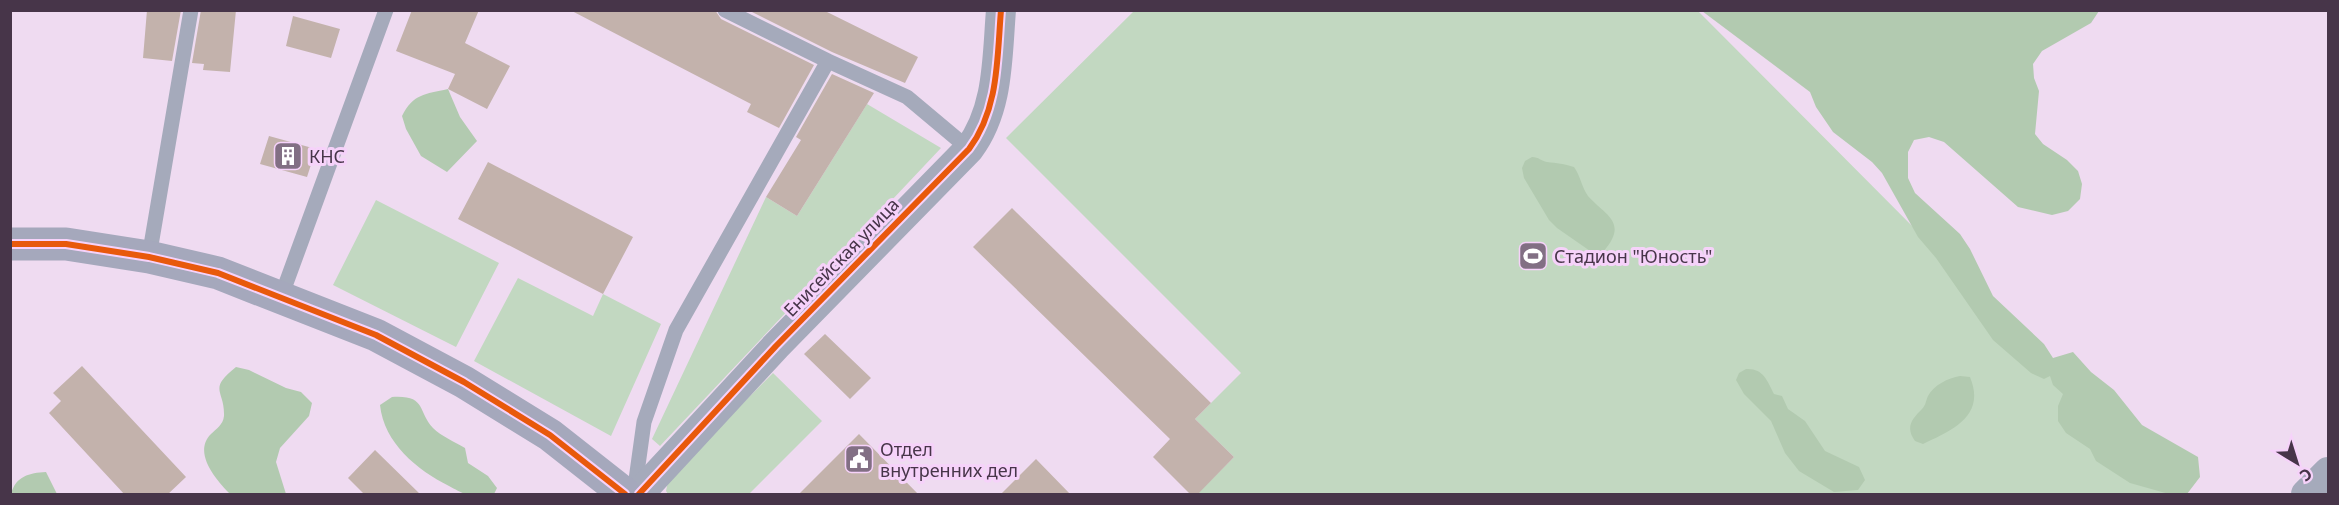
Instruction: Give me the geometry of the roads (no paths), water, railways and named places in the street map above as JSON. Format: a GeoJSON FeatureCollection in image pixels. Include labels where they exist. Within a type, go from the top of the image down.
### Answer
{"type":"FeatureCollection","features":[{"type":"Feature","properties":{"kind":"street","name":"Енисейская улица"},"geometry":{"type":"LineString","coordinates":[[639,495],[776,346],[969,149],[985,123],[993,93],[1001,10]]}},
{"type":"Feature","properties":{"kind":"street"},"geometry":{"type":"LineString","coordinates":[[10,244],[66,244],[149,257],[219,273],[376,335],[464,382],[550,435],[625,495]]}},
{"type":"Feature","properties":{"kind":"street"},"geometry":{"type":"LineString","coordinates":[[2306,495],[2328,472]]}},
{"type":"Feature","properties":{"kind":"lane"},"geometry":{"type":"LineString","coordinates":[[149,257],[191,10]]}},
{"type":"Feature","properties":{"kind":"lane"},"geometry":{"type":"LineString","coordinates":[[281,297],[386,10]]}},
{"type":"Feature","properties":{"kind":"lane"},"geometry":{"type":"LineString","coordinates":[[725,10],[907,97],[969,149]]}},
{"type":"Feature","properties":{"kind":"lane"},"geometry":{"type":"LineString","coordinates":[[634,495],[644,422],[676,330],[828,61]]}},
{"type":"Feature","properties":{"kind":"place","name":"КНС"},"geometry":{"type":"Point","coordinates":[288,156]}},
{"type":"Feature","properties":{"kind":"place","name":"Стадион \"Юность\""},"geometry":{"type":"Point","coordinates":[1533,256]}},
{"type":"Feature","properties":{"kind":"place","name":"Отдел внутренних дел"},"geometry":{"type":"Point","coordinates":[859,459]}}]}
